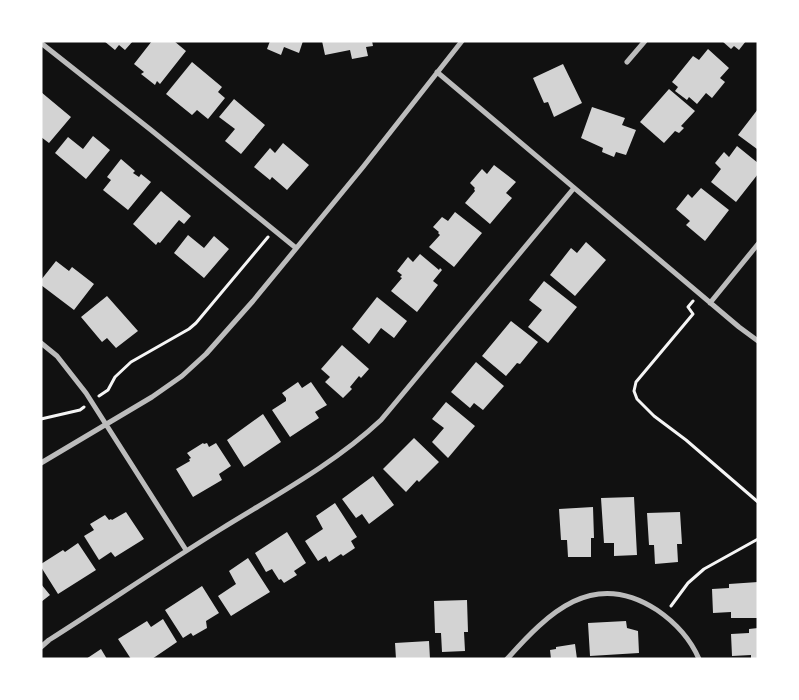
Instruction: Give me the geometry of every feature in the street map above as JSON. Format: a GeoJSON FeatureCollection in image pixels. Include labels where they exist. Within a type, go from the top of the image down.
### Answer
{"type":"FeatureCollection","features":[{"type":"Feature","properties":{"kind":"street"},"geometry":{"type":"LineString","coordinates":[[41,463],[152,397],[182,376],[200,360],[226,333],[296,248],[462,41]]}},
{"type":"Feature","properties":{"kind":"street"},"geometry":{"type":"LineString","coordinates":[[627,62],[644,41]]}},
{"type":"Feature","properties":{"kind":"street"},"geometry":{"type":"LineString","coordinates":[[41,43],[296,248]]}},
{"type":"Feature","properties":{"kind":"street"},"geometry":{"type":"LineString","coordinates":[[437,72],[699,294],[758,341]]}},
{"type":"Feature","properties":{"kind":"street"},"geometry":{"type":"LineString","coordinates":[[41,647],[186,550],[329,462],[370,430],[381,420],[574,188]]}},
{"type":"Feature","properties":{"kind":"street"},"geometry":{"type":"LineString","coordinates":[[710,303],[758,244]]}},
{"type":"Feature","properties":{"kind":"street"},"geometry":{"type":"LineString","coordinates":[[41,342],[57,356],[86,393],[186,550]]}},
{"type":"Feature","properties":{"kind":"street"},"geometry":{"type":"LineString","coordinates":[[506,659],[550,615],[582,597],[611,594],[625,596],[652,607],[665,615],[686,636],[699,659]]}},
{"type":"Feature","properties":{"kind":"path"},"geometry":{"type":"LineString","coordinates":[[106,391],[115,377],[131,362],[189,329],[196,323],[261,245]]}},
{"type":"Feature","properties":{"kind":"path"},"geometry":{"type":"LineString","coordinates":[[699,294],[688,307],[693,314],[636,382],[634,391],[637,399],[654,416],[686,440],[758,502]]}},
{"type":"Feature","properties":{"kind":"path"},"geometry":{"type":"LineString","coordinates":[[41,419],[80,410]]}},
{"type":"Feature","properties":{"kind":"path"},"geometry":{"type":"LineString","coordinates":[[665,615],[682,590],[694,577],[716,562],[758,539]]}},
{"type":"Feature","properties":{"kind":"building"},"geometry":{"type":"Polygon","coordinates":[[[104,41],[133,41],[125,50],[119,45],[115,50],[104,41]]]}},
{"type":"Feature","properties":{"kind":"building"},"geometry":{"type":"Polygon","coordinates":[[[152,41],[174,41],[186,51],[160,84],[157,81],[155,85],[141,74],[144,72],[134,64],[152,41]]]}},
{"type":"Feature","properties":{"kind":"building"},"geometry":{"type":"Polygon","coordinates":[[[270,41],[303,41],[299,53],[284,47],[281,55],[267,49],[270,41]]]}},
{"type":"Feature","properties":{"kind":"building"},"geometry":{"type":"Polygon","coordinates":[[[322,41],[372,41],[373,46],[366,47],[368,56],[352,59],[350,50],[325,55],[322,41]]]}},
{"type":"Feature","properties":{"kind":"building"},"geometry":{"type":"Polygon","coordinates":[[[722,41],[746,41],[739,50],[734,46],[731,49],[722,41]]]}},
{"type":"Feature","properties":{"kind":"building"},"geometry":{"type":"Polygon","coordinates":[[[708,49],[729,68],[720,78],[725,82],[712,98],[706,93],[697,104],[689,97],[687,100],[675,91],[678,87],[672,82],[693,56],[699,60],[708,49]]]}},
{"type":"Feature","properties":{"kind":"building"},"geometry":{"type":"Polygon","coordinates":[[[192,62],[222,87],[218,92],[225,98],[208,119],[197,110],[192,115],[166,94],[192,62]]]}},
{"type":"Feature","properties":{"kind":"building"},"geometry":{"type":"Polygon","coordinates":[[[563,64],[582,103],[554,117],[548,102],[544,103],[533,78],[563,64]]]}},
{"type":"Feature","properties":{"kind":"building"},"geometry":{"type":"Polygon","coordinates":[[[669,89],[695,111],[681,126],[684,128],[679,133],[675,131],[664,143],[640,122],[669,89]]]}},
{"type":"Feature","properties":{"kind":"building"},"geometry":{"type":"Polygon","coordinates":[[[41,92],[71,117],[49,143],[41,137],[41,92]]]}},
{"type":"Feature","properties":{"kind":"building"},"geometry":{"type":"Polygon","coordinates":[[[234,99],[265,125],[241,154],[225,141],[235,129],[219,117],[234,99]]]}},
{"type":"Feature","properties":{"kind":"building"},"geometry":{"type":"Polygon","coordinates":[[[592,107],[625,118],[622,125],[636,130],[626,155],[616,152],[614,157],[602,152],[603,148],[581,138],[592,107]]]}},
{"type":"Feature","properties":{"kind":"building"},"geometry":{"type":"Polygon","coordinates":[[[758,109],[758,148],[757,149],[738,135],[758,109]]]}},
{"type":"Feature","properties":{"kind":"building"},"geometry":{"type":"Polygon","coordinates":[[[93,136],[110,150],[86,179],[55,153],[68,137],[83,149],[93,136]]]}},
{"type":"Feature","properties":{"kind":"building"},"geometry":{"type":"Polygon","coordinates":[[[283,143],[309,165],[287,190],[272,177],[270,180],[254,167],[270,148],[275,153],[283,143]]]}},
{"type":"Feature","properties":{"kind":"building"},"geometry":{"type":"Polygon","coordinates":[[[737,146],[758,163],[758,174],[736,202],[711,182],[721,169],[715,163],[724,152],[729,157],[737,146]]]}},
{"type":"Feature","properties":{"kind":"building"},"geometry":{"type":"Polygon","coordinates":[[[121,159],[135,171],[133,173],[139,177],[141,174],[151,182],[128,210],[103,190],[111,180],[107,177],[121,159]]]}},
{"type":"Feature","properties":{"kind":"building"},"geometry":{"type":"Polygon","coordinates":[[[494,165],[516,182],[506,193],[512,198],[490,224],[465,203],[475,191],[475,188],[470,183],[482,169],[487,174],[494,165]]]}},
{"type":"Feature","properties":{"kind":"building"},"geometry":{"type":"Polygon","coordinates":[[[701,188],[729,210],[705,241],[686,225],[690,221],[676,209],[688,194],[692,198],[701,188]]]}},
{"type":"Feature","properties":{"kind":"building"},"geometry":{"type":"Polygon","coordinates":[[[161,191],[191,216],[184,224],[179,220],[160,243],[158,242],[156,245],[133,224],[161,191]]]}},
{"type":"Feature","properties":{"kind":"building"},"geometry":{"type":"Polygon","coordinates":[[[455,212],[482,233],[454,267],[429,247],[440,235],[433,227],[442,217],[448,221],[455,212]]]}},
{"type":"Feature","properties":{"kind":"building"},"geometry":{"type":"Polygon","coordinates":[[[188,235],[204,248],[214,236],[229,249],[204,278],[174,253],[188,235]]]}},
{"type":"Feature","properties":{"kind":"building"},"geometry":{"type":"Polygon","coordinates":[[[586,242],[606,260],[575,296],[550,275],[571,248],[577,253],[586,242]]]}},
{"type":"Feature","properties":{"kind":"building"},"geometry":{"type":"Polygon","coordinates":[[[420,254],[439,270],[440,268],[442,270],[433,281],[438,285],[417,312],[391,291],[402,278],[400,277],[402,275],[397,271],[408,257],[413,262],[420,254]]]}},
{"type":"Feature","properties":{"kind":"building"},"geometry":{"type":"Polygon","coordinates":[[[56,261],[69,271],[72,267],[94,284],[74,310],[41,285],[41,280],[56,261]]]}},
{"type":"Feature","properties":{"kind":"building"},"geometry":{"type":"Polygon","coordinates":[[[544,281],[577,307],[548,343],[528,327],[542,310],[529,300],[544,281]]]}},
{"type":"Feature","properties":{"kind":"building"},"geometry":{"type":"Polygon","coordinates":[[[107,296],[138,331],[116,348],[107,338],[102,342],[81,317],[107,296]]]}},
{"type":"Feature","properties":{"kind":"building"},"geometry":{"type":"Polygon","coordinates":[[[377,297],[407,321],[394,338],[381,328],[369,344],[352,329],[377,297]]]}},
{"type":"Feature","properties":{"kind":"building"},"geometry":{"type":"Polygon","coordinates":[[[511,321],[538,342],[520,364],[517,363],[506,376],[482,356],[511,321]]]}},
{"type":"Feature","properties":{"kind":"building"},"geometry":{"type":"Polygon","coordinates":[[[342,345],[369,369],[361,378],[359,376],[350,387],[352,389],[343,398],[325,382],[330,377],[321,369],[342,345]]]}},
{"type":"Feature","properties":{"kind":"building"},"geometry":{"type":"Polygon","coordinates":[[[476,362],[504,386],[483,410],[474,403],[470,408],[451,392],[476,362]]]}},
{"type":"Feature","properties":{"kind":"building"},"geometry":{"type":"Polygon","coordinates":[[[298,382],[302,388],[311,382],[327,405],[315,412],[319,418],[290,437],[272,410],[286,401],[282,393],[298,382]]]}},
{"type":"Feature","properties":{"kind":"building"},"geometry":{"type":"Polygon","coordinates":[[[446,402],[475,426],[448,458],[432,442],[444,428],[432,419],[446,402]]]}},
{"type":"Feature","properties":{"kind":"building"},"geometry":{"type":"Polygon","coordinates":[[[263,414],[281,442],[244,467],[227,440],[263,414]]]}},
{"type":"Feature","properties":{"kind":"building"},"geometry":{"type":"Polygon","coordinates":[[[414,438],[439,462],[406,492],[383,469],[414,438]]]}},
{"type":"Feature","properties":{"kind":"building"},"geometry":{"type":"Polygon","coordinates":[[[203,443],[207,443],[209,447],[216,443],[231,466],[219,474],[222,480],[193,497],[176,469],[190,461],[189,459],[191,458],[187,453],[203,443]]]}},
{"type":"Feature","properties":{"kind":"building"},"geometry":{"type":"Polygon","coordinates":[[[373,476],[394,505],[369,524],[362,514],[356,518],[342,499],[373,476]]]}},
{"type":"Feature","properties":{"kind":"building"},"geometry":{"type":"Polygon","coordinates":[[[634,497],[637,555],[614,556],[614,543],[604,543],[601,498],[634,497]]]}},
{"type":"Feature","properties":{"kind":"building"},"geometry":{"type":"Polygon","coordinates":[[[335,503],[357,537],[351,541],[355,548],[329,562],[326,556],[318,561],[305,541],[323,529],[316,516],[335,503]]]}},
{"type":"Feature","properties":{"kind":"building"},"geometry":{"type":"Polygon","coordinates":[[[593,507],[594,538],[591,538],[591,557],[568,557],[567,540],[561,540],[559,509],[593,507]]]}},
{"type":"Feature","properties":{"kind":"building"},"geometry":{"type":"Polygon","coordinates":[[[126,512],[144,539],[115,557],[111,552],[99,560],[84,536],[94,530],[90,524],[105,515],[109,520],[112,520],[126,512]]]}},
{"type":"Feature","properties":{"kind":"building"},"geometry":{"type":"Polygon","coordinates":[[[680,512],[682,544],[677,544],[678,562],[655,564],[654,545],[649,545],[647,513],[680,512]]]}},
{"type":"Feature","properties":{"kind":"building"},"geometry":{"type":"Polygon","coordinates":[[[287,532],[306,563],[294,571],[297,575],[284,583],[281,579],[279,580],[272,569],[266,572],[255,553],[287,532]]]}},
{"type":"Feature","properties":{"kind":"building"},"geometry":{"type":"Polygon","coordinates":[[[78,543],[96,570],[58,594],[41,564],[78,543]]]}},
{"type":"Feature","properties":{"kind":"building"},"geometry":{"type":"Polygon","coordinates":[[[248,558],[270,592],[231,616],[218,596],[236,584],[229,571],[248,558]]]}},
{"type":"Feature","properties":{"kind":"building"},"geometry":{"type":"Polygon","coordinates":[[[758,582],[758,618],[731,618],[731,612],[713,613],[712,589],[729,588],[729,584],[758,582]]]}},
{"type":"Feature","properties":{"kind":"building"},"geometry":{"type":"Polygon","coordinates":[[[41,584],[50,595],[41,602],[41,584]]]}},
{"type":"Feature","properties":{"kind":"building"},"geometry":{"type":"Polygon","coordinates":[[[202,586],[219,613],[206,621],[207,628],[193,636],[191,633],[183,638],[165,610],[202,586]]]}},
{"type":"Feature","properties":{"kind":"building"},"geometry":{"type":"Polygon","coordinates":[[[467,600],[468,632],[464,632],[465,651],[442,652],[441,633],[435,633],[434,601],[467,600]]]}},
{"type":"Feature","properties":{"kind":"building"},"geometry":{"type":"Polygon","coordinates":[[[163,619],[177,642],[152,659],[131,659],[118,639],[147,621],[151,627],[163,619]]]}},
{"type":"Feature","properties":{"kind":"building"},"geometry":{"type":"Polygon","coordinates":[[[626,621],[627,628],[638,631],[639,653],[590,656],[588,623],[626,621]]]}},
{"type":"Feature","properties":{"kind":"building"},"geometry":{"type":"Polygon","coordinates":[[[758,628],[758,659],[751,659],[751,655],[732,656],[731,634],[749,633],[749,629],[758,628]]]}},
{"type":"Feature","properties":{"kind":"building"},"geometry":{"type":"Polygon","coordinates":[[[429,641],[430,659],[396,659],[395,643],[429,641]]]}},
{"type":"Feature","properties":{"kind":"building"},"geometry":{"type":"Polygon","coordinates":[[[575,644],[577,659],[551,659],[550,650],[556,649],[556,647],[575,644]]]}},
{"type":"Feature","properties":{"kind":"building"},"geometry":{"type":"Polygon","coordinates":[[[101,649],[107,659],[86,659],[101,649]]]}}]}
